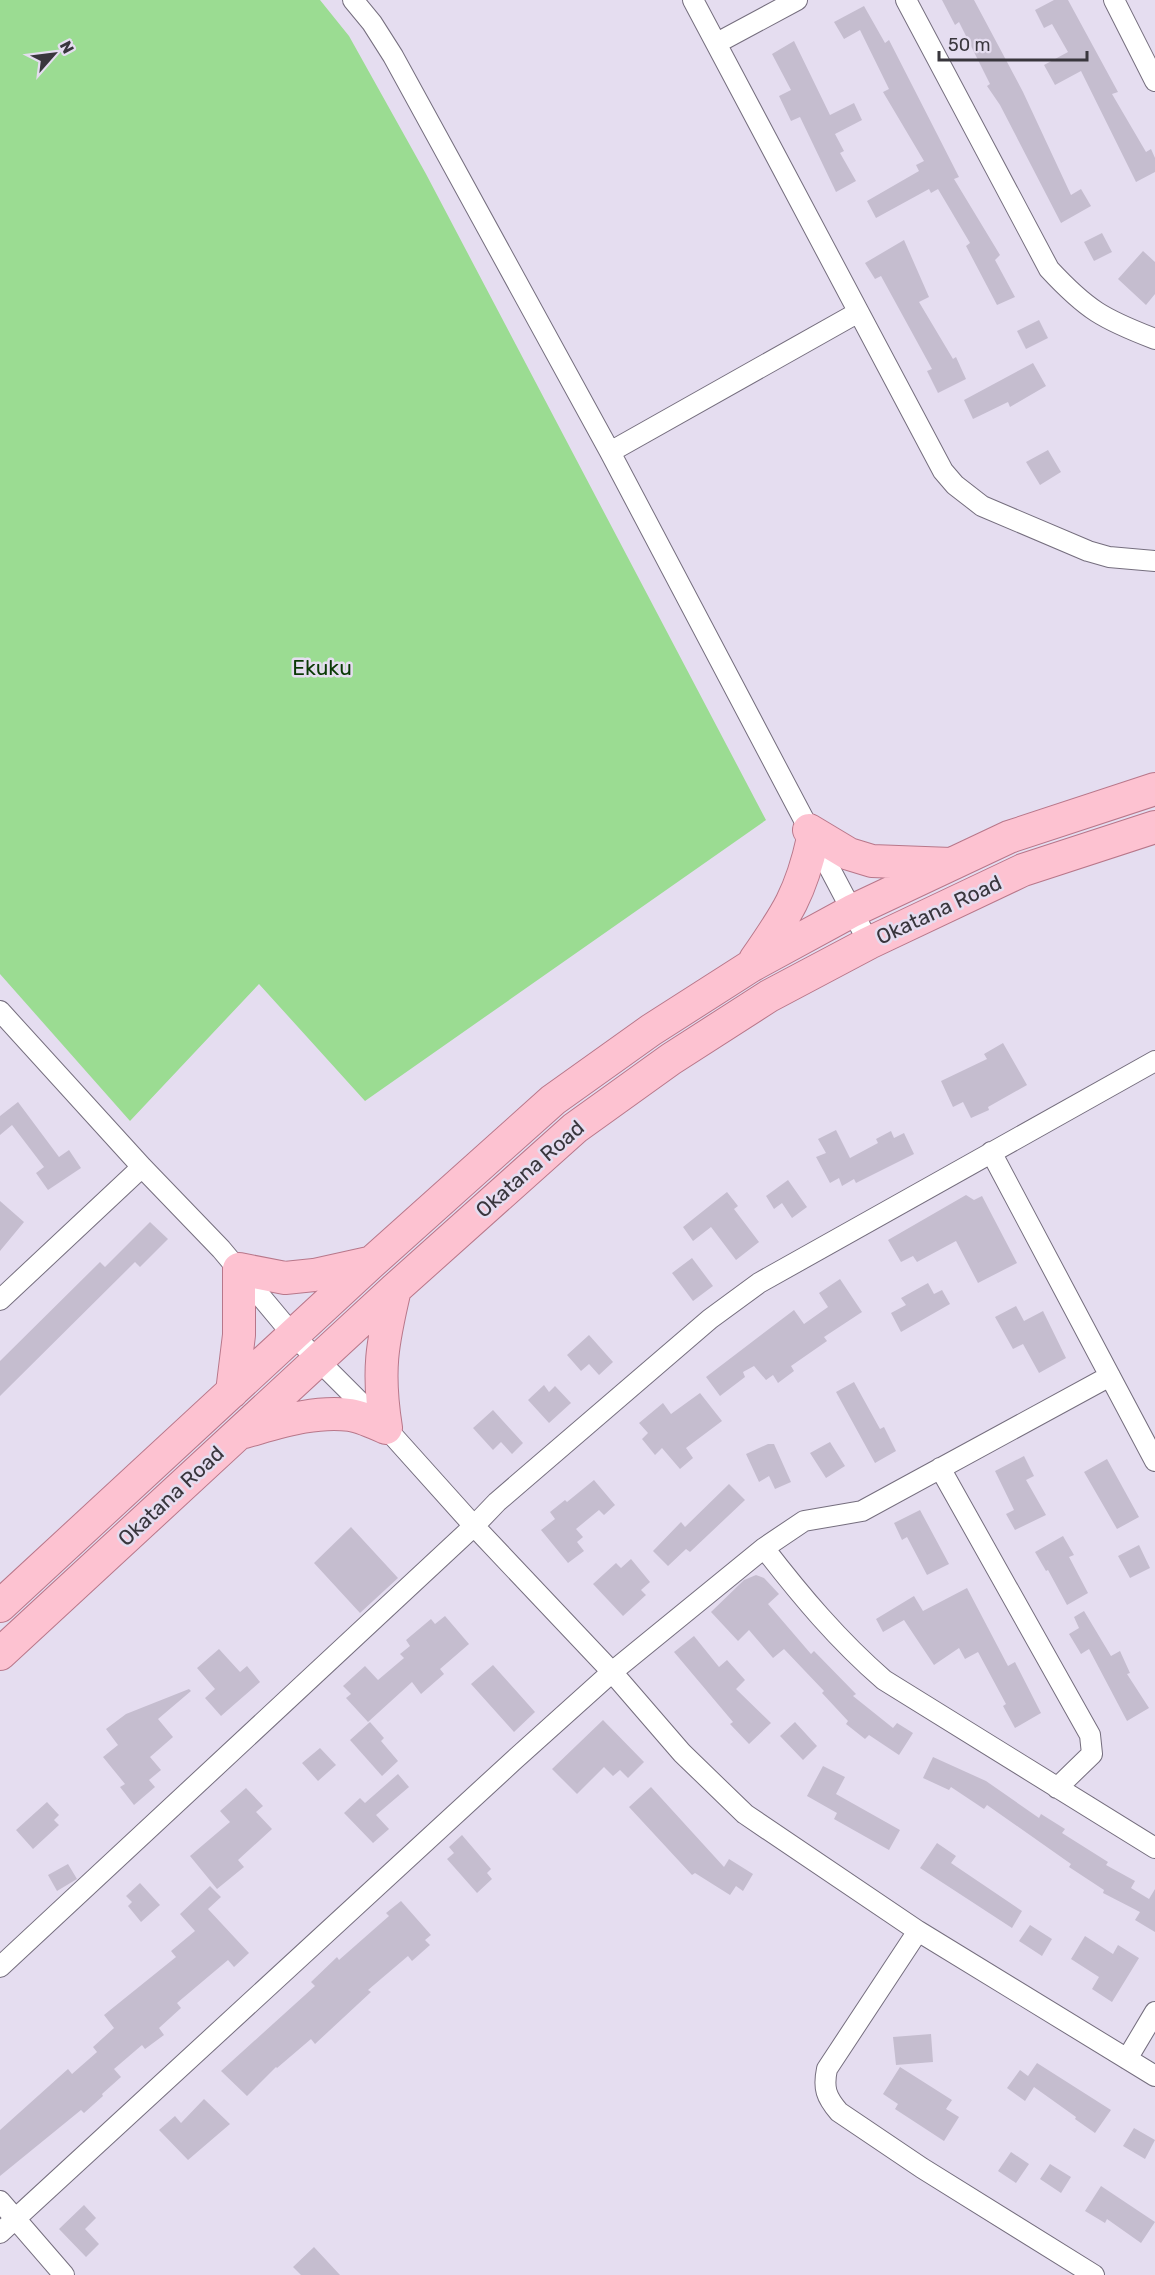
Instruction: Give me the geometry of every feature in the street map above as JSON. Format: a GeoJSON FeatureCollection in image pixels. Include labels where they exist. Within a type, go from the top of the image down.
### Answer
{"type":"FeatureCollection","features":[{"type":"Feature","properties":{"kind":"main road","name":"Okatana Road"},"geometry":{"type":"LineString","coordinates":[[0,1606],[371,1263],[553,1100],[651,1030],[752,966],[852,911],[1009,837],[1155,789]]}},
{"type":"Feature","properties":{"kind":"main road","name":"Okatana Road"},"geometry":{"type":"LineString","coordinates":[[0,1654],[319,1361],[394,1289],[574,1128],[671,1059],[769,996],[868,943],[1023,870],[1155,827]]}},
{"type":"Feature","properties":{"kind":"main road"},"geometry":{"type":"LineString","coordinates":[[752,966],[789,911],[804,878],[811,834],[849,854],[872,861],[952,864]]}},
{"type":"Feature","properties":{"kind":"main road"},"geometry":{"type":"LineString","coordinates":[[232,1392],[238,1335],[240,1269],[285,1278],[314,1275],[371,1263]]}},
{"type":"Feature","properties":{"kind":"main road"},"geometry":{"type":"LineString","coordinates":[[240,1433],[293,1419],[333,1414],[352,1415],[386,1428],[379,1374],[383,1339],[394,1289]]}},
{"type":"Feature","properties":{"kind":"street"},"geometry":{"type":"LineString","coordinates":[[353,0],[372,23],[393,56],[610,452],[868,943]]}},
{"type":"Feature","properties":{"kind":"street"},"geometry":{"type":"LineString","coordinates":[[693,0],[857,313],[943,471],[954,485],[982,506],[1088,551],[1109,557],[1155,561]]}},
{"type":"Feature","properties":{"kind":"street"},"geometry":{"type":"LineString","coordinates":[[717,43],[797,0]]}},
{"type":"Feature","properties":{"kind":"street"},"geometry":{"type":"LineString","coordinates":[[906,0],[1049,268],[1079,300],[1108,321],[1155,339]]}},
{"type":"Feature","properties":{"kind":"street"},"geometry":{"type":"LineString","coordinates":[[1114,0],[1155,81]]}},
{"type":"Feature","properties":{"kind":"street"},"geometry":{"type":"LineString","coordinates":[[610,452],[857,313]]}},
{"type":"Feature","properties":{"kind":"street"},"geometry":{"type":"LineString","coordinates":[[0,1011],[142,1167],[240,1269],[294,1335],[386,1428],[474,1526],[612,1672],[682,1754],[745,1814],[918,1931],[1155,2076]]}},
{"type":"Feature","properties":{"kind":"street"},"geometry":{"type":"LineString","coordinates":[[0,1967],[505,1496],[703,1325],[759,1283],[1155,1061]]}},
{"type":"Feature","properties":{"kind":"street"},"geometry":{"type":"LineString","coordinates":[[991,1152],[1155,1461]]}},
{"type":"Feature","properties":{"kind":"street"},"geometry":{"type":"LineString","coordinates":[[0,1300],[142,1167]]}},
{"type":"Feature","properties":{"kind":"street"},"geometry":{"type":"LineString","coordinates":[[0,2233],[612,1672],[764,1548],[804,1521],[862,1511],[1110,1376]]}},
{"type":"Feature","properties":{"kind":"street"},"geometry":{"type":"LineString","coordinates":[[940,1468],[1090,1735],[1092,1754],[1057,1788]]}},
{"type":"Feature","properties":{"kind":"street"},"geometry":{"type":"LineString","coordinates":[[764,1548],[814,1612],[846,1647],[884,1680],[1155,1848]]}},
{"type":"Feature","properties":{"kind":"street"},"geometry":{"type":"LineString","coordinates":[[918,1931],[827,2069],[824,2086],[828,2100],[839,2112],[922,2168],[1094,2275]]}},
{"type":"Feature","properties":{"kind":"street"},"geometry":{"type":"LineString","coordinates":[[1127,2060],[1155,2012]]}},
{"type":"Feature","properties":{"kind":"street"},"geometry":{"type":"LineString","coordinates":[[0,2201],[64,2275]]}},
{"type":"Feature","properties":{"kind":"green space","name":"Ekuku"},"geometry":{"type":"Polygon","coordinates":[[[0,0],[320,0],[349,36],[426,174],[766,820],[365,1101],[259,984],[130,1121],[0,974],[0,0]]]}},
{"type":"Feature","properties":{"kind":"building"},"geometry":{"type":"Polygon","coordinates":[[[942,0],[974,0],[1023,92],[1071,195],[1081,189],[1091,206],[1061,223],[1000,105],[987,86],[990,84],[959,22],[955,25],[942,0]]]}},
{"type":"Feature","properties":{"kind":"building"},"geometry":{"type":"Polygon","coordinates":[[[1054,0],[1068,0],[1118,92],[1112,94],[1146,152],[1151,149],[1155,158],[1155,172],[1136,182],[1081,71],[1055,85],[1044,65],[1068,52],[1052,24],[1044,28],[1035,10],[1054,0]]]}},
{"type":"Feature","properties":{"kind":"building"},"geometry":{"type":"Polygon","coordinates":[[[864,6],[885,43],[889,40],[959,177],[954,179],[1000,255],[995,260],[1015,297],[997,305],[966,246],[970,243],[938,189],[931,193],[929,189],[876,218],[867,201],[919,171],[916,165],[924,161],[883,92],[889,89],[860,30],[844,39],[834,22],[864,6]]]}},
{"type":"Feature","properties":{"kind":"building"},"geometry":{"type":"Polygon","coordinates":[[[794,41],[830,115],[854,103],[862,120],[835,134],[844,151],[840,153],[856,181],[836,192],[800,117],[791,121],[779,96],[791,90],[772,54],[794,41]]]}},
{"type":"Feature","properties":{"kind":"building"},"geometry":{"type":"Polygon","coordinates":[[[1102,233],[1112,252],[1094,261],[1084,242],[1102,233]]]}},
{"type":"Feature","properties":{"kind":"building"},"geometry":{"type":"Polygon","coordinates":[[[904,240],[929,297],[919,302],[953,359],[956,357],[966,379],[938,393],[927,371],[932,369],[881,276],[875,279],[865,263],[904,240]]]}},
{"type":"Feature","properties":{"kind":"building"},"geometry":{"type":"Polygon","coordinates":[[[1143,251],[1155,262],[1155,294],[1146,305],[1118,279],[1143,251]]]}},
{"type":"Feature","properties":{"kind":"building"},"geometry":{"type":"Polygon","coordinates":[[[1039,320],[1048,338],[1026,349],[1017,331],[1039,320]]]}},
{"type":"Feature","properties":{"kind":"building"},"geometry":{"type":"Polygon","coordinates":[[[1033,363],[1046,386],[1010,407],[1008,402],[973,419],[964,400],[1033,363]]]}},
{"type":"Feature","properties":{"kind":"building"},"geometry":{"type":"Polygon","coordinates":[[[1048,450],[1061,472],[1040,485],[1026,462],[1048,450]]]}},
{"type":"Feature","properties":{"kind":"building"},"geometry":{"type":"Polygon","coordinates":[[[1003,1043],[1027,1085],[988,1107],[989,1110],[971,1118],[963,1102],[953,1107],[941,1081],[987,1059],[984,1054],[1003,1043]]]}},
{"type":"Feature","properties":{"kind":"building"},"geometry":{"type":"Polygon","coordinates":[[[18,1102],[59,1157],[69,1150],[81,1168],[48,1190],[36,1173],[44,1167],[12,1125],[0,1135],[0,1116],[18,1102]]]}},
{"type":"Feature","properties":{"kind":"building"},"geometry":{"type":"Polygon","coordinates":[[[836,1130],[850,1158],[878,1143],[876,1139],[891,1131],[894,1138],[904,1133],[914,1154],[856,1183],[854,1179],[842,1186],[839,1178],[830,1183],[816,1157],[826,1153],[818,1139],[836,1130]]]}},
{"type":"Feature","properties":{"kind":"building"},"geometry":{"type":"Polygon","coordinates":[[[788,1180],[807,1207],[792,1218],[782,1203],[774,1209],[766,1196],[788,1180]]]}},
{"type":"Feature","properties":{"kind":"building"},"geometry":{"type":"Polygon","coordinates":[[[727,1192],[738,1206],[734,1209],[759,1242],[736,1260],[711,1227],[693,1241],[683,1227],[727,1192]]]}},
{"type":"Feature","properties":{"kind":"building"},"geometry":{"type":"Polygon","coordinates":[[[966,1195],[974,1200],[982,1196],[1017,1263],[978,1283],[956,1241],[917,1262],[913,1256],[901,1262],[888,1240],[966,1195]]]}},
{"type":"Feature","properties":{"kind":"building"},"geometry":{"type":"Polygon","coordinates":[[[0,1201],[24,1222],[0,1251],[0,1201]]]}},
{"type":"Feature","properties":{"kind":"building"},"geometry":{"type":"Polygon","coordinates":[[[150,1222],[168,1239],[140,1267],[135,1262],[0,1396],[0,1361],[100,1262],[105,1267],[150,1222]]]}},
{"type":"Feature","properties":{"kind":"building"},"geometry":{"type":"Polygon","coordinates":[[[692,1258],[713,1286],[693,1301],[672,1273],[692,1258]]]}},
{"type":"Feature","properties":{"kind":"building"},"geometry":{"type":"Polygon","coordinates":[[[840,1279],[862,1312],[824,1337],[827,1341],[791,1366],[794,1371],[778,1383],[773,1375],[766,1380],[754,1366],[743,1372],[745,1377],[720,1396],[706,1377],[794,1310],[804,1324],[828,1307],[819,1293],[840,1279]]]}},
{"type":"Feature","properties":{"kind":"building"},"geometry":{"type":"Polygon","coordinates":[[[928,1283],[934,1294],[942,1290],[950,1304],[901,1332],[891,1313],[906,1305],[901,1298],[928,1283]]]}},
{"type":"Feature","properties":{"kind":"building"},"geometry":{"type":"Polygon","coordinates":[[[1016,1306],[1024,1321],[1043,1311],[1066,1358],[1039,1373],[1023,1344],[1013,1349],[995,1317],[1016,1306]]]}},
{"type":"Feature","properties":{"kind":"building"},"geometry":{"type":"Polygon","coordinates":[[[589,1335],[613,1362],[599,1375],[589,1364],[581,1371],[567,1355],[589,1335]]]}},
{"type":"Feature","properties":{"kind":"building"},"geometry":{"type":"Polygon","coordinates":[[[854,1382],[880,1429],[884,1427],[896,1451],[875,1463],[836,1392],[854,1382]]]}},
{"type":"Feature","properties":{"kind":"building"},"geometry":{"type":"Polygon","coordinates":[[[544,1385],[549,1392],[555,1386],[571,1403],[549,1423],[528,1400],[544,1385]]]}},
{"type":"Feature","properties":{"kind":"building"},"geometry":{"type":"Polygon","coordinates":[[[700,1393],[722,1421],[686,1448],[693,1458],[680,1469],[662,1448],[655,1455],[642,1439],[648,1433],[639,1423],[663,1403],[671,1414],[700,1393]]]}},
{"type":"Feature","properties":{"kind":"building"},"geometry":{"type":"Polygon","coordinates":[[[493,1410],[523,1443],[512,1454],[501,1442],[493,1450],[473,1428],[493,1410]]]}},
{"type":"Feature","properties":{"kind":"building"},"geometry":{"type":"Polygon","coordinates":[[[830,1442],[845,1466],[826,1478],[810,1453],[830,1442]]]}},
{"type":"Feature","properties":{"kind":"building"},"geometry":{"type":"Polygon","coordinates":[[[768,1444],[774,1444],[791,1482],[775,1489],[769,1476],[759,1482],[746,1454],[768,1444]]]}},
{"type":"Feature","properties":{"kind":"building"},"geometry":{"type":"Polygon","coordinates":[[[1024,1456],[1034,1476],[1026,1480],[1046,1515],[1015,1530],[1006,1514],[1014,1510],[995,1471],[1024,1456]]]}},
{"type":"Feature","properties":{"kind":"building"},"geometry":{"type":"Polygon","coordinates":[[[1107,1459],[1139,1517],[1117,1529],[1084,1472],[1107,1459]]]}},
{"type":"Feature","properties":{"kind":"building"},"geometry":{"type":"Polygon","coordinates":[[[594,1480],[615,1505],[604,1515],[599,1510],[576,1529],[583,1537],[577,1542],[584,1551],[568,1563],[541,1530],[555,1519],[550,1512],[565,1500],[567,1502],[594,1480]]]}},
{"type":"Feature","properties":{"kind":"building"},"geometry":{"type":"Polygon","coordinates":[[[729,1484],[745,1500],[690,1552],[686,1549],[668,1566],[653,1551],[681,1522],[685,1527],[729,1484]]]}},
{"type":"Feature","properties":{"kind":"building"},"geometry":{"type":"Polygon","coordinates":[[[920,1510],[949,1564],[927,1575],[907,1537],[902,1540],[894,1523],[920,1510]]]}},
{"type":"Feature","properties":{"kind":"building"},"geometry":{"type":"Polygon","coordinates":[[[351,1527],[398,1578],[360,1613],[314,1563],[351,1527]]]}},
{"type":"Feature","properties":{"kind":"building"},"geometry":{"type":"Polygon","coordinates":[[[1063,1536],[1074,1555],[1069,1557],[1088,1593],[1067,1605],[1048,1570],[1046,1571],[1035,1552],[1063,1536]]]}},
{"type":"Feature","properties":{"kind":"building"},"geometry":{"type":"Polygon","coordinates":[[[1139,1545],[1150,1568],[1130,1578],[1118,1556],[1139,1545]]]}},
{"type":"Feature","properties":{"kind":"building"},"geometry":{"type":"Polygon","coordinates":[[[631,1559],[650,1582],[641,1590],[646,1595],[623,1616],[593,1584],[616,1563],[621,1568],[631,1559]]]}},
{"type":"Feature","properties":{"kind":"building"},"geometry":{"type":"Polygon","coordinates":[[[756,1575],[764,1578],[779,1594],[768,1604],[811,1654],[814,1651],[856,1694],[853,1696],[893,1728],[897,1723],[913,1733],[899,1755],[869,1735],[865,1739],[846,1724],[848,1721],[822,1693],[824,1691],[784,1649],[773,1658],[749,1630],[738,1641],[711,1612],[744,1580],[756,1575]]]}},
{"type":"Feature","properties":{"kind":"building"},"geometry":{"type":"Polygon","coordinates":[[[967,1588],[1008,1666],[1015,1662],[1041,1713],[1015,1728],[1003,1706],[1006,1704],[978,1652],[965,1659],[959,1648],[934,1665],[904,1620],[883,1632],[876,1619],[914,1596],[923,1611],[967,1588]]]}},
{"type":"Feature","properties":{"kind":"building"},"geometry":{"type":"Polygon","coordinates":[[[1084,1611],[1111,1656],[1120,1651],[1130,1673],[1127,1674],[1149,1708],[1127,1721],[1089,1649],[1081,1654],[1069,1634],[1079,1628],[1074,1617],[1084,1611]]]}},
{"type":"Feature","properties":{"kind":"building"},"geometry":{"type":"Polygon","coordinates":[[[445,1616],[469,1644],[440,1669],[444,1674],[421,1694],[412,1682],[368,1722],[346,1698],[351,1694],[343,1686],[365,1666],[378,1680],[404,1658],[400,1654],[410,1646],[406,1640],[431,1619],[435,1624],[445,1616]]]}},
{"type":"Feature","properties":{"kind":"building"},"geometry":{"type":"Polygon","coordinates":[[[694,1636],[719,1667],[727,1660],[745,1680],[736,1689],[771,1723],[749,1744],[730,1724],[733,1722],[674,1652],[694,1636]]]}},
{"type":"Feature","properties":{"kind":"building"},"geometry":{"type":"Polygon","coordinates":[[[219,1649],[240,1672],[247,1666],[260,1682],[221,1716],[205,1698],[215,1689],[197,1668],[219,1649]]]}},
{"type":"Feature","properties":{"kind":"building"},"geometry":{"type":"Polygon","coordinates":[[[493,1665],[535,1712],[514,1732],[471,1684],[493,1665]]]}},
{"type":"Feature","properties":{"kind":"building"},"geometry":{"type":"Polygon","coordinates":[[[189,1689],[191,1691],[158,1719],[173,1737],[150,1757],[161,1770],[149,1780],[155,1787],[134,1805],[120,1787],[125,1784],[103,1757],[118,1745],[106,1729],[126,1714],[189,1689]]]}},
{"type":"Feature","properties":{"kind":"building"},"geometry":{"type":"Polygon","coordinates":[[[603,1720],[644,1762],[628,1778],[620,1770],[613,1776],[604,1767],[577,1794],[552,1769],[603,1720]]]}},
{"type":"Feature","properties":{"kind":"building"},"geometry":{"type":"Polygon","coordinates":[[[370,1722],[384,1738],[381,1741],[398,1761],[382,1776],[350,1740],[370,1722]]]}},
{"type":"Feature","properties":{"kind":"building"},"geometry":{"type":"Polygon","coordinates":[[[795,1722],[817,1746],[803,1760],[780,1736],[795,1722]]]}},
{"type":"Feature","properties":{"kind":"building"},"geometry":{"type":"Polygon","coordinates":[[[320,1748],[336,1765],[318,1781],[302,1763],[320,1748]]]}},
{"type":"Feature","properties":{"kind":"building"},"geometry":{"type":"Polygon","coordinates":[[[933,1757],[986,1781],[1039,1818],[1041,1814],[1065,1829],[1062,1833],[1108,1862],[1106,1865],[1135,1881],[1131,1888],[1149,1899],[1155,1889],[1155,1932],[1135,1920],[1140,1912],[1103,1893],[1104,1890],[1069,1867],[1071,1864],[987,1805],[984,1809],[951,1787],[949,1790],[923,1778],[933,1757]]]}},
{"type":"Feature","properties":{"kind":"building"},"geometry":{"type":"Polygon","coordinates":[[[823,1766],[845,1777],[836,1794],[900,1830],[889,1850],[834,1819],[837,1813],[807,1796],[823,1766]]]}},
{"type":"Feature","properties":{"kind":"building"},"geometry":{"type":"Polygon","coordinates":[[[398,1774],[409,1787],[376,1815],[389,1829],[373,1843],[344,1813],[360,1798],[365,1803],[398,1774]]]}},
{"type":"Feature","properties":{"kind":"building"},"geometry":{"type":"Polygon","coordinates":[[[651,1787],[724,1867],[729,1859],[753,1874],[743,1891],[736,1886],[730,1895],[695,1873],[692,1875],[629,1807],[651,1787]]]}},
{"type":"Feature","properties":{"kind":"building"},"geometry":{"type":"Polygon","coordinates":[[[246,1788],[263,1806],[256,1812],[272,1829],[238,1860],[244,1867],[217,1889],[190,1856],[230,1822],[220,1811],[246,1788]]]}},
{"type":"Feature","properties":{"kind":"building"},"geometry":{"type":"Polygon","coordinates":[[[47,1802],[59,1815],[54,1820],[59,1825],[33,1849],[16,1830],[47,1802]]]}},
{"type":"Feature","properties":{"kind":"building"},"geometry":{"type":"Polygon","coordinates":[[[462,1835],[491,1869],[487,1873],[492,1879],[477,1893],[447,1859],[454,1853],[449,1847],[462,1835]]]}},
{"type":"Feature","properties":{"kind":"building"},"geometry":{"type":"Polygon","coordinates":[[[937,1843],[956,1856],[951,1863],[1022,1911],[1012,1928],[920,1868],[937,1843]]]}},
{"type":"Feature","properties":{"kind":"building"},"geometry":{"type":"Polygon","coordinates":[[[68,1864],[77,1879],[57,1891],[48,1875],[68,1864]]]}},
{"type":"Feature","properties":{"kind":"building"},"geometry":{"type":"Polygon","coordinates":[[[140,1883],[160,1905],[141,1922],[128,1906],[132,1902],[126,1896],[140,1883]]]}},
{"type":"Feature","properties":{"kind":"building"},"geometry":{"type":"Polygon","coordinates":[[[210,1886],[221,1897],[208,1909],[249,1953],[234,1967],[228,1960],[177,2003],[181,2008],[159,2028],[164,2035],[145,2049],[142,2045],[114,2069],[121,2077],[102,2094],[103,2096],[84,2113],[81,2110],[0,2176],[0,2130],[68,2069],[72,2074],[97,2052],[93,2047],[114,2028],[104,2015],[176,1957],[171,1951],[195,1931],[180,1914],[210,1886]]]}},
{"type":"Feature","properties":{"kind":"building"},"geometry":{"type":"Polygon","coordinates":[[[401,1901],[431,1935],[425,1940],[430,1945],[412,1961],[408,1956],[368,1990],[371,1992],[315,2044],[311,2039],[276,2067],[247,2096],[221,2071],[315,1986],[311,1982],[337,1957],[339,1960],[389,1916],[386,1913],[401,1901]]]}},
{"type":"Feature","properties":{"kind":"building"},"geometry":{"type":"Polygon","coordinates":[[[1030,1925],[1052,1939],[1042,1956],[1019,1941],[1030,1925]]]}},
{"type":"Feature","properties":{"kind":"building"},"geometry":{"type":"Polygon","coordinates":[[[1085,1936],[1113,1954],[1118,1945],[1139,1958],[1112,2002],[1092,1989],[1099,1977],[1071,1959],[1085,1936]]]}},
{"type":"Feature","properties":{"kind":"building"},"geometry":{"type":"Polygon","coordinates":[[[931,2034],[933,2062],[896,2065],[893,2037],[931,2034]]]}},
{"type":"Feature","properties":{"kind":"building"},"geometry":{"type":"Polygon","coordinates":[[[1037,2063],[1111,2110],[1095,2133],[1034,2087],[1025,2101],[1007,2088],[1020,2070],[1028,2076],[1037,2063]]]}},
{"type":"Feature","properties":{"kind":"building"},"geometry":{"type":"Polygon","coordinates":[[[900,2067],[952,2100],[946,2109],[959,2117],[944,2141],[895,2109],[898,2104],[883,2094],[900,2067]]]}},
{"type":"Feature","properties":{"kind":"building"},"geometry":{"type":"Polygon","coordinates":[[[204,2099],[230,2124],[188,2160],[159,2130],[175,2116],[181,2123],[204,2099]]]}},
{"type":"Feature","properties":{"kind":"building"},"geometry":{"type":"Polygon","coordinates":[[[1134,2128],[1155,2140],[1145,2159],[1123,2146],[1134,2128]]]}},
{"type":"Feature","properties":{"kind":"building"},"geometry":{"type":"Polygon","coordinates":[[[1011,2152],[1029,2164],[1016,2183],[998,2171],[1011,2152]]]}},
{"type":"Feature","properties":{"kind":"building"},"geometry":{"type":"Polygon","coordinates":[[[1050,2164],[1071,2177],[1061,2193],[1040,2179],[1050,2164]]]}},
{"type":"Feature","properties":{"kind":"building"},"geometry":{"type":"Polygon","coordinates":[[[1101,2186],[1155,2222],[1141,2243],[1107,2219],[1105,2223],[1085,2211],[1101,2186]]]}},
{"type":"Feature","properties":{"kind":"building"},"geometry":{"type":"Polygon","coordinates":[[[84,2205],[96,2218],[85,2229],[99,2244],[86,2257],[59,2229],[84,2205]]]}},
{"type":"Feature","properties":{"kind":"building"},"geometry":{"type":"Polygon","coordinates":[[[314,2247],[340,2275],[301,2275],[293,2267],[314,2247]]]}}]}
